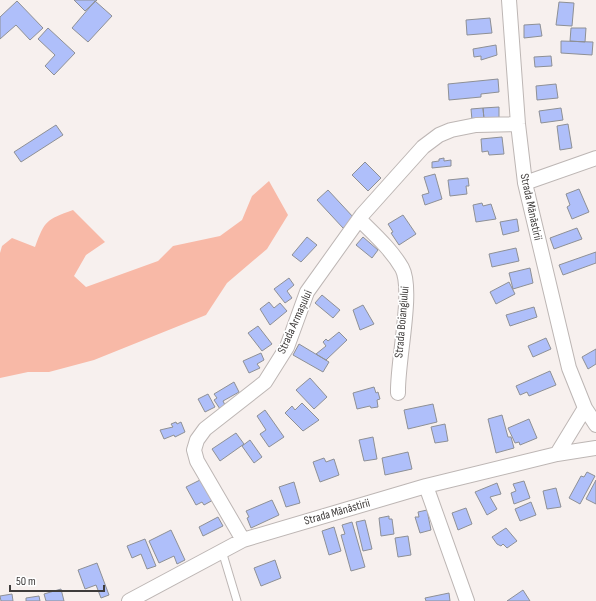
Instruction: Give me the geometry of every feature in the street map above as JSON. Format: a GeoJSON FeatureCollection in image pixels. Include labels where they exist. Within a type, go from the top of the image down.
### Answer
{"type":"FeatureCollection","features":[{"type":"Feature","properties":{"kind":"street","name":"Strada Mănăstirii"},"geometry":{"type":"LineString","coordinates":[[509,0],[518,124],[525,183],[569,368],[585,408],[596,425]]}},
{"type":"Feature","properties":{"kind":"street","name":"Strada Armașului"},"geometry":{"type":"LineString","coordinates":[[243,540],[198,461],[194,450],[197,440],[205,429],[265,382],[287,346],[307,292],[359,219],[423,147],[439,135],[464,127],[518,124]]}},
{"type":"Feature","properties":{"kind":"street"},"geometry":{"type":"LineString","coordinates":[[525,183],[596,158]]}},
{"type":"Feature","properties":{"kind":"street","name":"Strada Boiangiului"},"geometry":{"type":"LineString","coordinates":[[359,219],[389,250],[402,269],[406,283],[406,300],[397,376],[398,392]]}},
{"type":"Feature","properties":{"kind":"street"},"geometry":{"type":"LineString","coordinates":[[557,454],[585,408]]}},
{"type":"Feature","properties":{"kind":"street","name":"Strada Mănăstirii"},"geometry":{"type":"LineString","coordinates":[[128,601],[243,540],[426,486],[557,454],[596,448]]}},
{"type":"Feature","properties":{"kind":"street"},"geometry":{"type":"LineString","coordinates":[[426,486],[467,601]]}},
{"type":"Feature","properties":{"kind":"lane"},"geometry":{"type":"LineString","coordinates":[[222,551],[238,601]]}},
{"type":"Feature","properties":{"kind":"shaded area"},"geometry":{"type":"Polygon","coordinates":[[[269,181],[288,215],[267,249],[227,283],[206,315],[94,360],[49,372],[28,372],[0,378],[0,253],[2,246],[12,238],[35,247],[41,231],[48,222],[57,216],[73,210],[105,242],[86,255],[74,276],[86,287],[158,261],[173,246],[220,236],[242,220],[252,196],[269,181]]]}},
{"type":"Feature","properties":{"kind":"building"},"geometry":{"type":"Polygon","coordinates":[[[74,0],[97,0],[85,11],[74,0]]]}},
{"type":"Feature","properties":{"kind":"building"},"geometry":{"type":"Polygon","coordinates":[[[17,1],[43,28],[30,40],[16,25],[0,39],[0,17],[17,1]]]}},
{"type":"Feature","properties":{"kind":"building"},"geometry":{"type":"Polygon","coordinates":[[[95,1],[112,16],[88,42],[72,28],[95,1]]]}},
{"type":"Feature","properties":{"kind":"building"},"geometry":{"type":"Polygon","coordinates":[[[559,2],[574,3],[572,26],[556,25],[559,2]]]}},
{"type":"Feature","properties":{"kind":"building"},"geometry":{"type":"Polygon","coordinates":[[[490,18],[492,33],[467,35],[466,20],[490,18]]]}},
{"type":"Feature","properties":{"kind":"building"},"geometry":{"type":"Polygon","coordinates":[[[540,24],[542,36],[524,38],[524,25],[540,24]]]}},
{"type":"Feature","properties":{"kind":"building"},"geometry":{"type":"Polygon","coordinates":[[[48,28],[75,53],[54,75],[45,66],[55,55],[38,39],[48,28]]]}},
{"type":"Feature","properties":{"kind":"building"},"geometry":{"type":"Polygon","coordinates":[[[571,28],[586,28],[585,42],[570,41],[571,28]]]}},
{"type":"Feature","properties":{"kind":"building"},"geometry":{"type":"Polygon","coordinates":[[[561,41],[593,42],[592,55],[561,53],[561,41]]]}},
{"type":"Feature","properties":{"kind":"building"},"geometry":{"type":"Polygon","coordinates":[[[496,45],[497,55],[481,60],[481,56],[474,57],[473,49],[496,45]]]}},
{"type":"Feature","properties":{"kind":"building"},"geometry":{"type":"Polygon","coordinates":[[[551,56],[552,66],[535,67],[534,57],[551,56]]]}},
{"type":"Feature","properties":{"kind":"building"},"geometry":{"type":"Polygon","coordinates":[[[498,79],[499,92],[481,94],[481,97],[449,100],[448,84],[498,79]]]}},
{"type":"Feature","properties":{"kind":"building"},"geometry":{"type":"Polygon","coordinates":[[[556,84],[558,98],[537,100],[536,86],[556,84]]]}},
{"type":"Feature","properties":{"kind":"building"},"geometry":{"type":"Polygon","coordinates":[[[499,107],[499,118],[484,119],[483,108],[499,107]]]}},
{"type":"Feature","properties":{"kind":"building"},"geometry":{"type":"Polygon","coordinates":[[[483,108],[484,119],[472,120],[471,109],[483,108]]]}},
{"type":"Feature","properties":{"kind":"building"},"geometry":{"type":"Polygon","coordinates":[[[561,108],[563,120],[541,123],[539,111],[561,108]]]}},
{"type":"Feature","properties":{"kind":"building"},"geometry":{"type":"Polygon","coordinates":[[[568,124],[572,148],[560,150],[557,126],[568,124]]]}},
{"type":"Feature","properties":{"kind":"building"},"geometry":{"type":"Polygon","coordinates":[[[56,125],[63,135],[21,162],[14,152],[56,125]]]}},
{"type":"Feature","properties":{"kind":"building"},"geometry":{"type":"Polygon","coordinates":[[[502,137],[504,154],[489,155],[488,151],[482,152],[481,139],[502,137]]]}},
{"type":"Feature","properties":{"kind":"building"},"geometry":{"type":"Polygon","coordinates":[[[444,158],[444,161],[451,160],[451,166],[432,168],[432,162],[439,161],[439,159],[444,158]]]}},
{"type":"Feature","properties":{"kind":"building"},"geometry":{"type":"Polygon","coordinates":[[[365,162],[381,178],[368,191],[352,175],[365,162]]]}},
{"type":"Feature","properties":{"kind":"building"},"geometry":{"type":"Polygon","coordinates":[[[435,174],[442,199],[425,205],[422,195],[429,193],[424,177],[435,174]]]}},
{"type":"Feature","properties":{"kind":"building"},"geometry":{"type":"Polygon","coordinates":[[[468,178],[469,186],[466,186],[467,194],[450,196],[448,180],[468,178]]]}},
{"type":"Feature","properties":{"kind":"building"},"geometry":{"type":"Polygon","coordinates":[[[579,189],[589,212],[572,219],[567,207],[570,205],[566,194],[579,189]]]}},
{"type":"Feature","properties":{"kind":"building"},"geometry":{"type":"Polygon","coordinates":[[[328,190],[354,218],[343,228],[317,200],[328,190]]]}},
{"type":"Feature","properties":{"kind":"building"},"geometry":{"type":"Polygon","coordinates":[[[482,203],[483,206],[491,204],[496,219],[476,222],[473,205],[482,203]]]}},
{"type":"Feature","properties":{"kind":"building"},"geometry":{"type":"Polygon","coordinates":[[[403,215],[416,234],[399,245],[391,233],[393,232],[388,224],[403,215]]]}},
{"type":"Feature","properties":{"kind":"building"},"geometry":{"type":"Polygon","coordinates":[[[517,219],[519,231],[503,235],[500,222],[517,219]]]}},
{"type":"Feature","properties":{"kind":"building"},"geometry":{"type":"Polygon","coordinates":[[[577,228],[582,239],[554,249],[550,238],[577,228]]]}},
{"type":"Feature","properties":{"kind":"building"},"geometry":{"type":"Polygon","coordinates":[[[307,237],[317,245],[301,262],[292,255],[307,237]]]}},
{"type":"Feature","properties":{"kind":"building"},"geometry":{"type":"Polygon","coordinates":[[[363,237],[378,250],[372,258],[356,245],[363,237]]]}},
{"type":"Feature","properties":{"kind":"building"},"geometry":{"type":"Polygon","coordinates":[[[516,248],[519,261],[492,267],[489,254],[516,248]]]}},
{"type":"Feature","properties":{"kind":"building"},"geometry":{"type":"Polygon","coordinates":[[[596,252],[596,263],[563,275],[559,265],[596,252]]]}},
{"type":"Feature","properties":{"kind":"building"},"geometry":{"type":"Polygon","coordinates":[[[530,268],[533,283],[513,289],[509,273],[530,268]]]}},
{"type":"Feature","properties":{"kind":"building"},"geometry":{"type":"Polygon","coordinates":[[[289,278],[294,285],[287,291],[292,298],[285,303],[274,289],[289,278]]]}},
{"type":"Feature","properties":{"kind":"building"},"geometry":{"type":"Polygon","coordinates":[[[509,282],[515,294],[496,304],[490,292],[509,282]]]}},
{"type":"Feature","properties":{"kind":"building"},"geometry":{"type":"Polygon","coordinates":[[[322,295],[340,310],[333,318],[315,303],[322,295]]]}},
{"type":"Feature","properties":{"kind":"building"},"geometry":{"type":"Polygon","coordinates":[[[269,302],[274,308],[280,303],[287,311],[270,325],[260,309],[269,302]]]}},
{"type":"Feature","properties":{"kind":"building"},"geometry":{"type":"Polygon","coordinates":[[[363,305],[374,324],[360,330],[353,310],[363,305]]]}},
{"type":"Feature","properties":{"kind":"building"},"geometry":{"type":"Polygon","coordinates":[[[534,307],[537,317],[510,326],[506,315],[534,307]]]}},
{"type":"Feature","properties":{"kind":"building"},"geometry":{"type":"Polygon","coordinates":[[[258,326],[272,344],[262,351],[248,333],[258,326]]]}},
{"type":"Feature","properties":{"kind":"building"},"geometry":{"type":"Polygon","coordinates":[[[339,332],[347,340],[326,360],[316,354],[326,346],[323,342],[326,339],[328,341],[339,332]]]}},
{"type":"Feature","properties":{"kind":"building"},"geometry":{"type":"Polygon","coordinates":[[[546,338],[551,349],[533,357],[528,346],[546,338]]]}},
{"type":"Feature","properties":{"kind":"building"},"geometry":{"type":"Polygon","coordinates":[[[299,344],[329,362],[323,372],[293,355],[299,344]]]}},
{"type":"Feature","properties":{"kind":"building"},"geometry":{"type":"Polygon","coordinates":[[[596,349],[596,364],[588,369],[582,357],[596,349]]]}},
{"type":"Feature","properties":{"kind":"building"},"geometry":{"type":"Polygon","coordinates":[[[261,353],[264,360],[257,364],[260,368],[249,373],[243,361],[261,353]]]}},
{"type":"Feature","properties":{"kind":"building"},"geometry":{"type":"Polygon","coordinates":[[[550,371],[556,385],[529,396],[527,392],[520,395],[516,386],[550,371]]]}},
{"type":"Feature","properties":{"kind":"building"},"geometry":{"type":"Polygon","coordinates":[[[310,378],[327,397],[314,409],[296,390],[310,378]]]}},
{"type":"Feature","properties":{"kind":"building"},"geometry":{"type":"Polygon","coordinates":[[[234,382],[239,392],[223,401],[227,409],[222,412],[214,400],[217,398],[214,394],[234,382]]]}},
{"type":"Feature","properties":{"kind":"building"},"geometry":{"type":"Polygon","coordinates":[[[374,387],[376,393],[378,392],[380,399],[377,400],[378,407],[371,408],[370,406],[357,409],[353,393],[374,387]]]}},
{"type":"Feature","properties":{"kind":"building"},"geometry":{"type":"Polygon","coordinates":[[[208,394],[215,407],[205,412],[198,399],[208,394]]]}},
{"type":"Feature","properties":{"kind":"building"},"geometry":{"type":"Polygon","coordinates":[[[302,403],[319,420],[303,431],[285,413],[292,406],[295,410],[302,403]]]}},
{"type":"Feature","properties":{"kind":"building"},"geometry":{"type":"Polygon","coordinates":[[[433,404],[437,422],[408,429],[404,410],[433,404]]]}},
{"type":"Feature","properties":{"kind":"building"},"geometry":{"type":"Polygon","coordinates":[[[265,410],[284,437],[269,447],[260,434],[266,430],[257,416],[265,410]]]}},
{"type":"Feature","properties":{"kind":"building"},"geometry":{"type":"Polygon","coordinates":[[[502,415],[508,437],[511,437],[514,448],[496,453],[488,419],[502,415]]]}},
{"type":"Feature","properties":{"kind":"building"},"geometry":{"type":"Polygon","coordinates":[[[529,419],[537,438],[520,445],[519,442],[515,443],[508,428],[529,419]]]}},
{"type":"Feature","properties":{"kind":"building"},"geometry":{"type":"Polygon","coordinates":[[[176,422],[177,424],[181,422],[185,432],[175,437],[174,435],[164,439],[160,430],[173,427],[171,424],[176,422]]]}},
{"type":"Feature","properties":{"kind":"building"},"geometry":{"type":"Polygon","coordinates":[[[445,424],[448,441],[435,443],[431,427],[445,424]]]}},
{"type":"Feature","properties":{"kind":"building"},"geometry":{"type":"Polygon","coordinates":[[[236,433],[244,444],[220,461],[212,449],[236,433]]]}},
{"type":"Feature","properties":{"kind":"building"},"geometry":{"type":"Polygon","coordinates":[[[373,437],[377,459],[364,461],[359,440],[373,437]]]}},
{"type":"Feature","properties":{"kind":"building"},"geometry":{"type":"Polygon","coordinates":[[[250,440],[262,457],[254,463],[242,446],[250,440]]]}},
{"type":"Feature","properties":{"kind":"building"},"geometry":{"type":"Polygon","coordinates":[[[408,452],[412,469],[385,475],[382,458],[408,452]]]}},
{"type":"Feature","properties":{"kind":"building"},"geometry":{"type":"Polygon","coordinates":[[[324,458],[326,462],[334,459],[339,475],[320,482],[313,462],[324,458]]]}},
{"type":"Feature","properties":{"kind":"building"},"geometry":{"type":"Polygon","coordinates":[[[587,472],[595,476],[580,504],[569,498],[581,476],[584,477],[587,472]]]}},
{"type":"Feature","properties":{"kind":"building"},"geometry":{"type":"Polygon","coordinates":[[[204,478],[215,499],[204,505],[202,502],[196,505],[186,487],[204,478]]]}},
{"type":"Feature","properties":{"kind":"building"},"geometry":{"type":"Polygon","coordinates":[[[596,480],[596,504],[586,499],[596,480]]]}},
{"type":"Feature","properties":{"kind":"building"},"geometry":{"type":"Polygon","coordinates":[[[524,481],[530,498],[514,504],[511,493],[516,491],[513,484],[524,481]]]}},
{"type":"Feature","properties":{"kind":"building"},"geometry":{"type":"Polygon","coordinates":[[[294,482],[300,503],[286,507],[279,487],[294,482]]]}},
{"type":"Feature","properties":{"kind":"building"},"geometry":{"type":"Polygon","coordinates":[[[497,483],[501,494],[490,497],[497,509],[487,515],[475,492],[497,483]]]}},
{"type":"Feature","properties":{"kind":"building"},"geometry":{"type":"Polygon","coordinates":[[[556,488],[561,507],[547,509],[543,491],[556,488]]]}},
{"type":"Feature","properties":{"kind":"building"},"geometry":{"type":"Polygon","coordinates":[[[272,500],[279,515],[251,528],[246,511],[272,500]]]}},
{"type":"Feature","properties":{"kind":"building"},"geometry":{"type":"Polygon","coordinates":[[[531,502],[536,515],[520,521],[515,509],[531,502]]]}},
{"type":"Feature","properties":{"kind":"building"},"geometry":{"type":"Polygon","coordinates":[[[466,508],[472,524],[458,530],[452,513],[466,508]]]}},
{"type":"Feature","properties":{"kind":"building"},"geometry":{"type":"Polygon","coordinates":[[[427,510],[431,530],[420,533],[415,517],[419,517],[418,512],[427,510]]]}},
{"type":"Feature","properties":{"kind":"building"},"geometry":{"type":"Polygon","coordinates":[[[389,516],[389,519],[392,519],[394,534],[381,536],[379,518],[389,516]]]}},
{"type":"Feature","properties":{"kind":"building"},"geometry":{"type":"Polygon","coordinates":[[[218,517],[223,526],[203,536],[199,527],[218,517]]]}},
{"type":"Feature","properties":{"kind":"building"},"geometry":{"type":"Polygon","coordinates":[[[365,520],[372,549],[363,551],[356,522],[365,520]]]}},
{"type":"Feature","properties":{"kind":"building"},"geometry":{"type":"Polygon","coordinates":[[[352,522],[365,567],[351,571],[341,535],[345,534],[342,525],[352,522]]]}},
{"type":"Feature","properties":{"kind":"building"},"geometry":{"type":"Polygon","coordinates":[[[334,527],[341,551],[329,555],[322,531],[334,527]]]}},
{"type":"Feature","properties":{"kind":"building"},"geometry":{"type":"Polygon","coordinates":[[[506,528],[517,541],[507,548],[503,544],[501,546],[497,544],[492,537],[506,528]]]}},
{"type":"Feature","properties":{"kind":"building"},"geometry":{"type":"Polygon","coordinates":[[[171,530],[185,560],[177,564],[174,556],[159,563],[149,541],[171,530]]]}},
{"type":"Feature","properties":{"kind":"building"},"geometry":{"type":"Polygon","coordinates":[[[408,536],[411,555],[398,557],[395,538],[408,536]]]}},
{"type":"Feature","properties":{"kind":"building"},"geometry":{"type":"Polygon","coordinates":[[[145,539],[156,566],[147,569],[141,554],[132,558],[127,546],[145,539]]]}},
{"type":"Feature","properties":{"kind":"building"},"geometry":{"type":"Polygon","coordinates":[[[275,560],[281,578],[261,586],[254,568],[275,560]]]}},
{"type":"Feature","properties":{"kind":"building"},"geometry":{"type":"Polygon","coordinates":[[[97,563],[109,595],[101,598],[96,585],[85,589],[78,570],[97,563]]]}},
{"type":"Feature","properties":{"kind":"building"},"geometry":{"type":"Polygon","coordinates":[[[61,589],[64,601],[46,601],[44,594],[61,589]]]}},
{"type":"Feature","properties":{"kind":"building"},"geometry":{"type":"Polygon","coordinates":[[[523,590],[530,601],[507,601],[523,590]]]}},
{"type":"Feature","properties":{"kind":"building"},"geometry":{"type":"Polygon","coordinates":[[[449,593],[450,601],[426,601],[425,598],[449,593]]]}},
{"type":"Feature","properties":{"kind":"building"},"geometry":{"type":"Polygon","coordinates":[[[12,594],[13,601],[1,601],[0,596],[12,594]]]}},
{"type":"Feature","properties":{"kind":"building"},"geometry":{"type":"Polygon","coordinates":[[[39,596],[40,601],[26,601],[26,598],[39,596]]]}}]}
